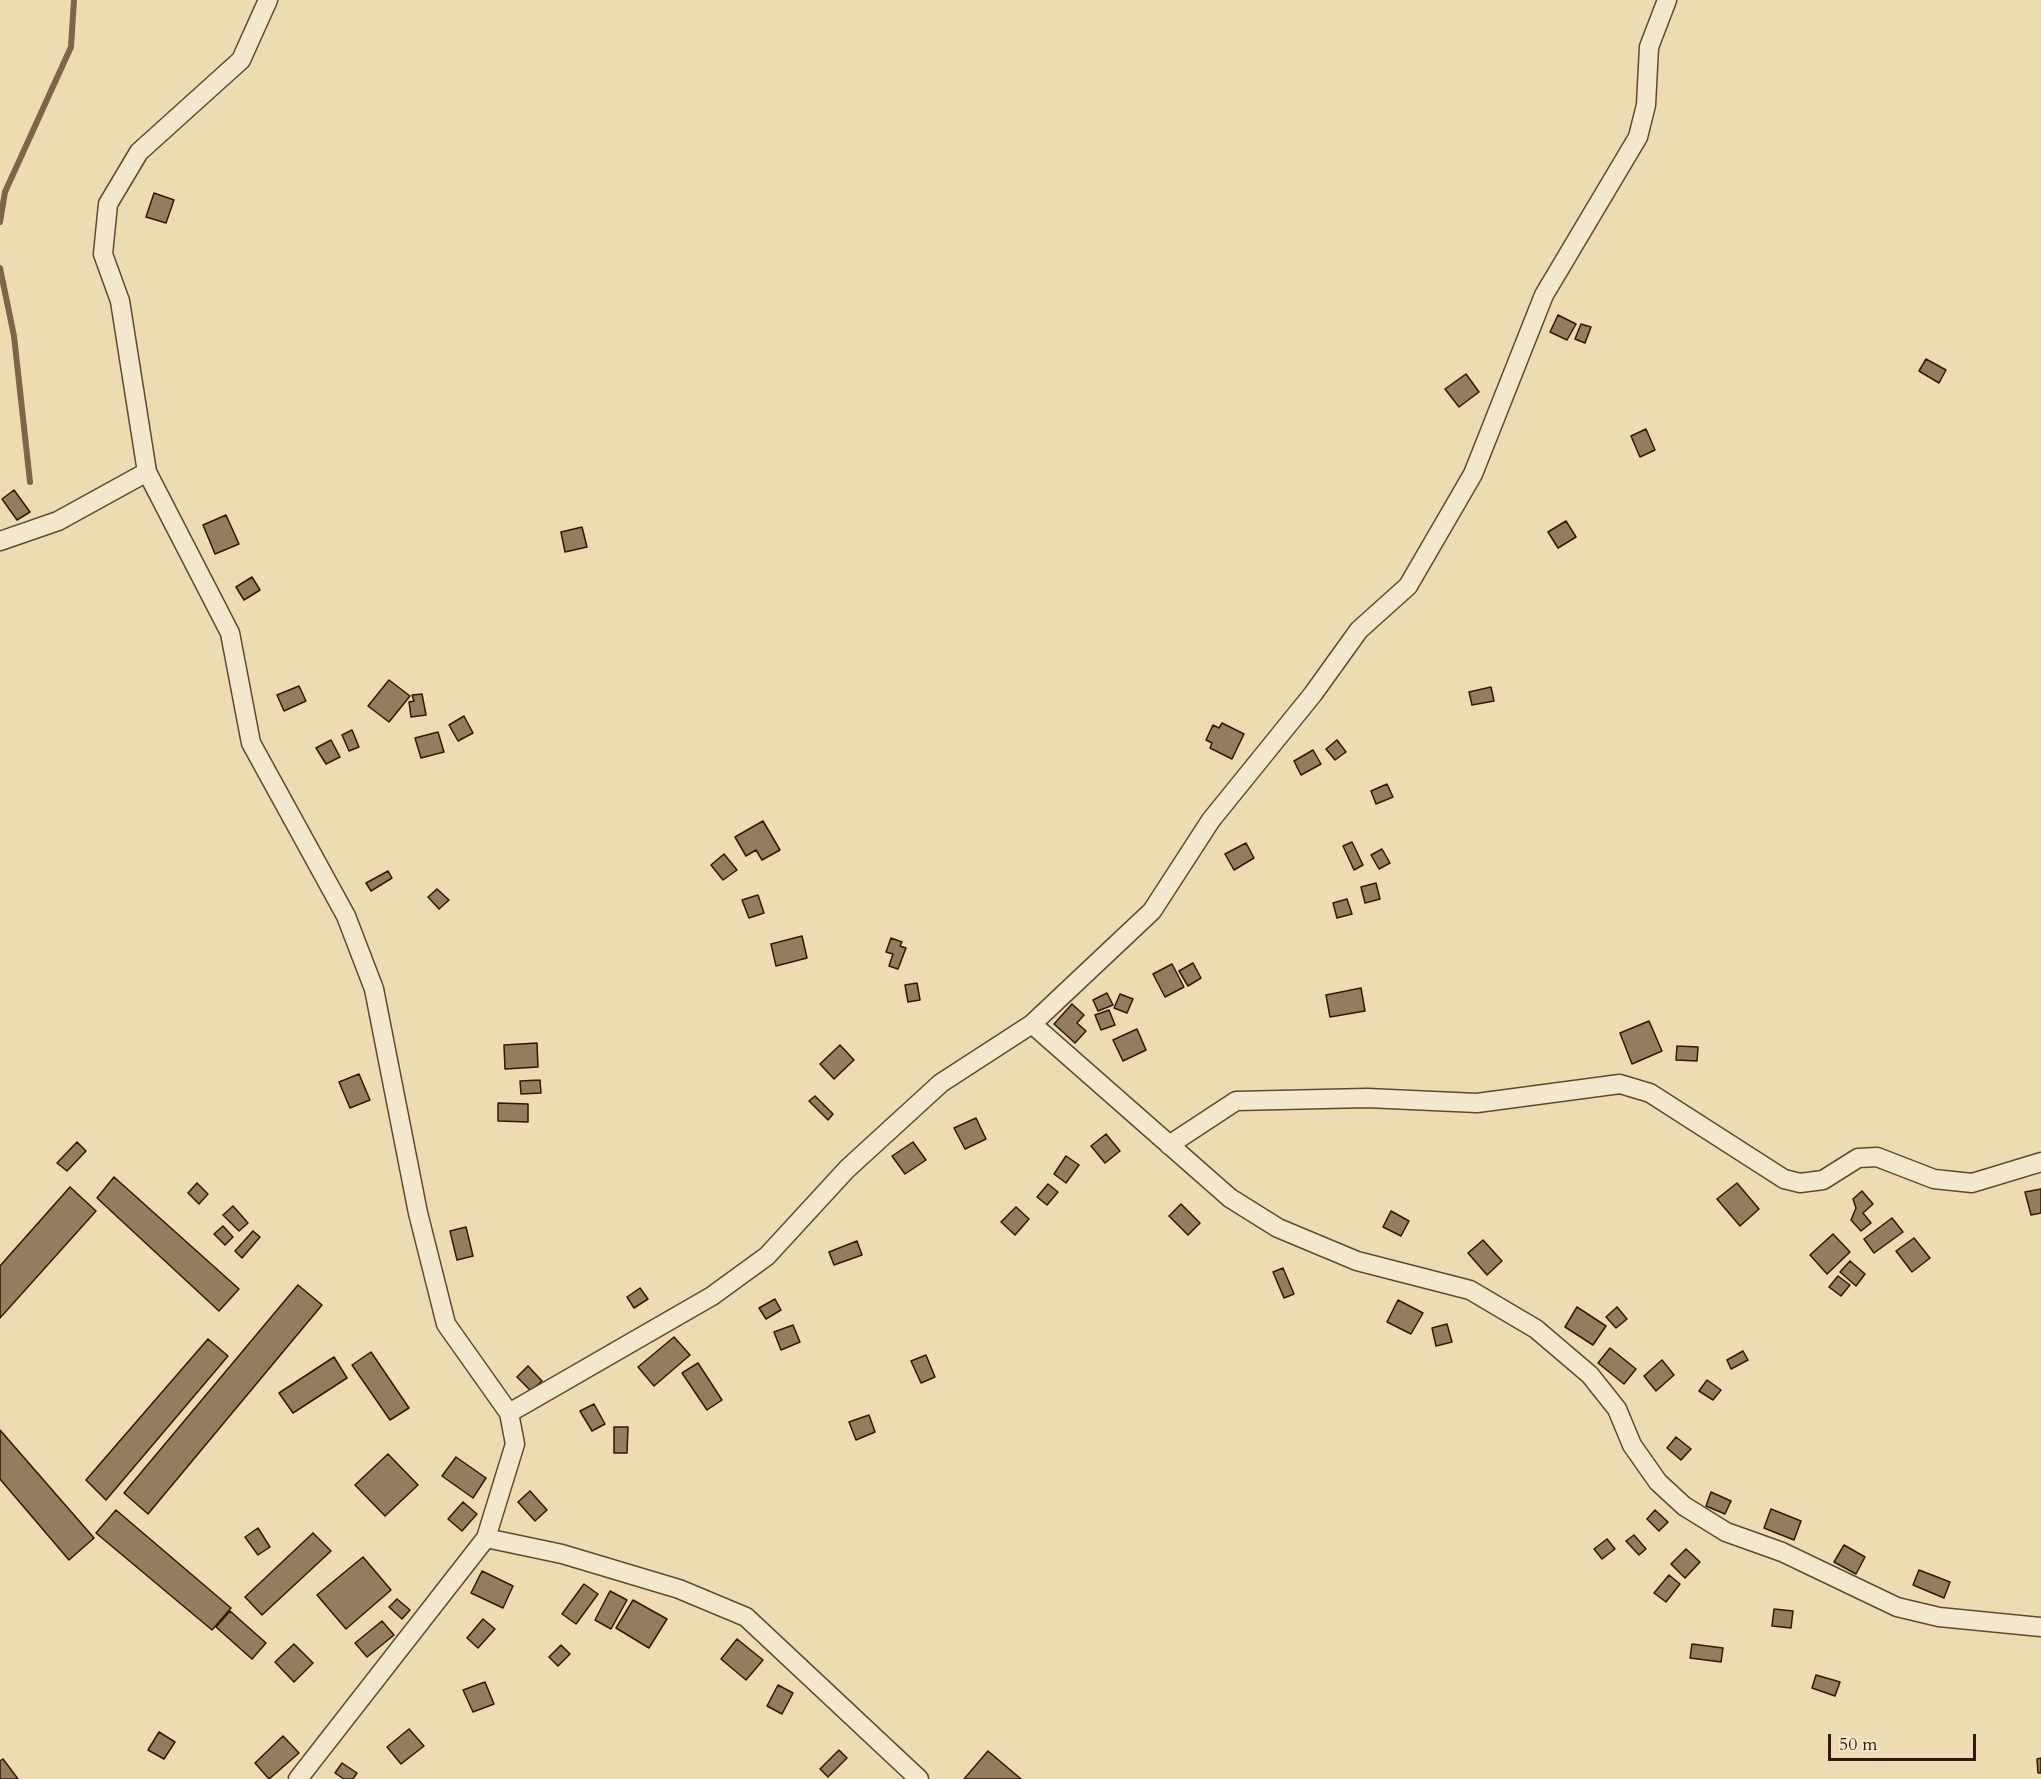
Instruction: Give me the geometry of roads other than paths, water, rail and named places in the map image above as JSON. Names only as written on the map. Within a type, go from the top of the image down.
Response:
[{"type":"street","points":[[268,0],[241,60],[139,152],[108,204],[103,254],[120,301],[147,472],[230,633],[251,743],[346,916],[374,989],[418,1213],[446,1324],[509,1413],[515,1444],[486,1538],[298,1779]]},
{"type":"street","points":[[509,1413],[712,1296],[767,1256],[847,1169],[941,1083],[1032,1024],[1152,911],[1211,820],[1313,693],[1359,630],[1408,586],[1473,474],[1544,295],[1638,137],[1646,105],[1649,46],[1667,0]]},
{"type":"street","points":[[0,541],[58,521],[147,472]]},
{"type":"street","points":[[1032,1024],[1230,1198],[1278,1228],[1357,1261],[1470,1290],[1536,1329],[1590,1375],[1617,1409],[1632,1445],[1658,1482],[1684,1506],[1726,1532],[1782,1552],[1897,1607],[1939,1617],[2041,1626]]},
{"type":"street","points":[[1169,1144],[1236,1101],[1366,1098],[1477,1102],[1620,1084],[1650,1093],[1784,1179],[1800,1183],[1823,1180],[1858,1158],[1877,1157],[1934,1179],[1972,1183],[2041,1162]]},
{"type":"street","points":[[486,1538],[562,1554],[679,1589],[746,1617],[919,1779]]},
{"type":"waterway","points":[[0,222],[5,192],[71,47],[74,0]]},
{"type":"waterway","points":[[0,268],[14,336],[30,482]]}]
